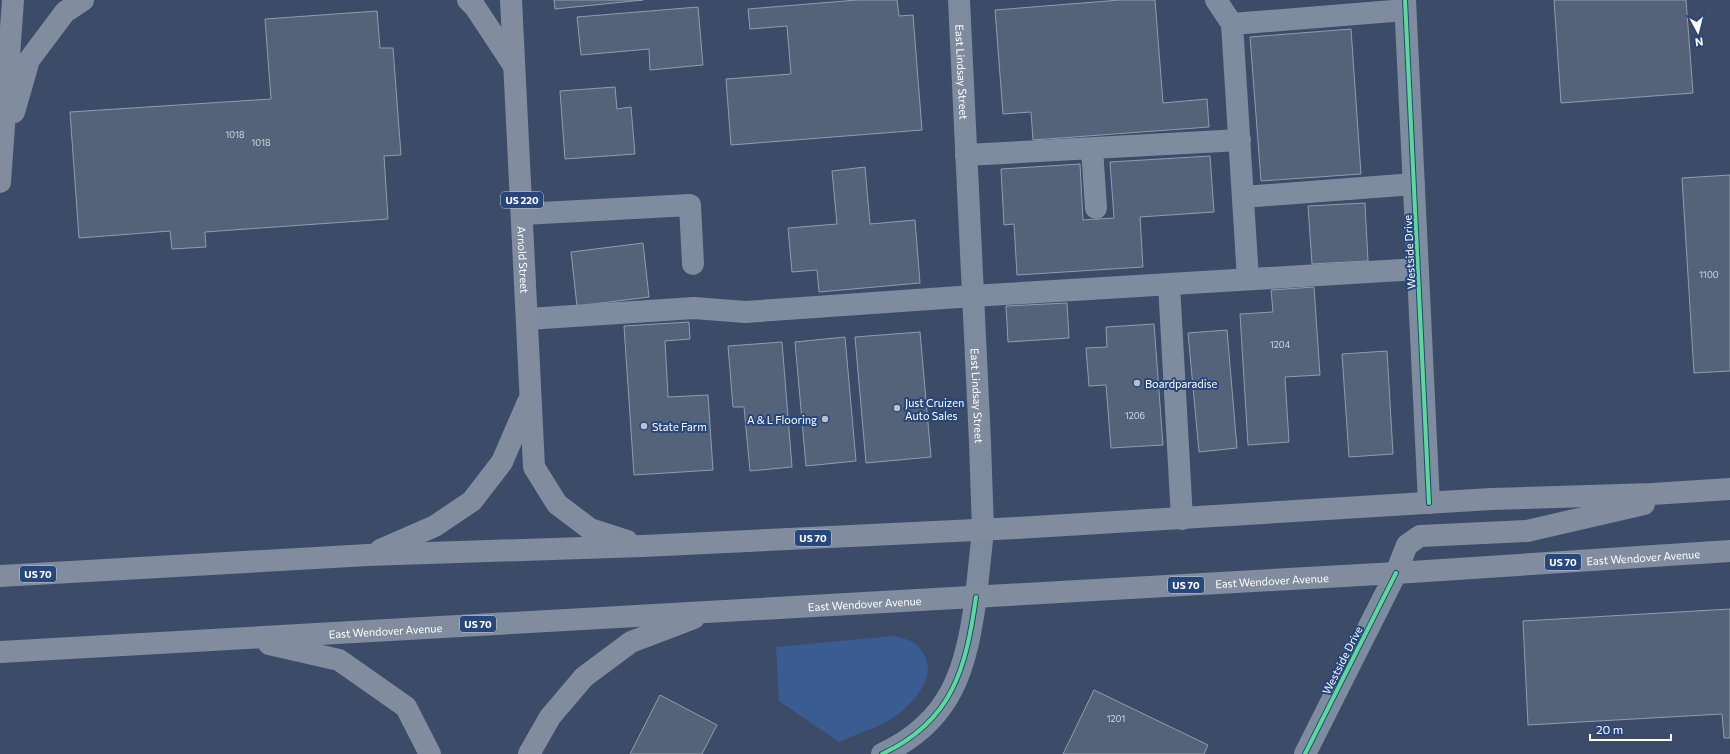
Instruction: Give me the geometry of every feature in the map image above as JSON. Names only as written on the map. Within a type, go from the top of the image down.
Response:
[{"type":"highway","points":[[0,182],[13,0]]},
{"type":"highway","points":[[2,157],[29,60],[64,12],[83,0]]},
{"type":"highway","points":[[468,0],[475,7],[514,66]]},
{"type":"highway","name":"Arnold Street","points":[[511,0],[528,319],[530,399]]},
{"type":"highway","points":[[368,555],[435,526],[472,501],[502,462],[530,399]]},
{"type":"highway","name":"US 220","points":[[530,399],[534,467],[557,504],[590,529],[643,546]]},
{"type":"highway","name":"US 70","points":[[0,576],[368,555],[643,546],[983,530],[1430,503],[1730,489]]},
{"type":"highway","points":[[1396,573],[1408,545],[1420,536],[1527,531],[1702,491]]},
{"type":"highway","name":"East Wendover Avenue","points":[[0,652],[1396,573],[1730,551]]},
{"type":"highway","points":[[529,754],[550,717],[584,677],[631,642],[712,611]]},
{"type":"highway","points":[[244,638],[339,660],[406,707],[430,754]]},
{"type":"main road","name":"East Lindsay Street","points":[[959,0],[983,530],[976,597]]},
{"type":"street","points":[[1216,0],[1232,24],[1248,280]]},
{"type":"street","points":[[1232,24],[1405,5]]},
{"type":"street","name":"Westside Drive","points":[[1405,5],[1430,503]]},
{"type":"street","points":[[966,156],[1240,140]]},
{"type":"street","points":[[1092,149],[1096,208]]},
{"type":"street","points":[[1243,197],[1414,184]]},
{"type":"street","points":[[522,214],[690,205],[693,264]]},
{"type":"street","points":[[528,319],[694,308],[745,312],[973,296],[1418,269]]},
{"type":"street","points":[[1170,284],[1182,519]]},
{"type":"street","name":"Westside Drive","points":[[1305,754],[1396,573]]},
{"type":"street","name":"East Lindsay Street","points":[[882,754],[909,740],[928,723],[946,702],[960,675],[970,642],[976,597]]},
{"type":"shaded area","points":[[894,636],[905,639],[917,645],[926,659],[928,668],[922,687],[916,696],[909,705],[892,719],[879,726],[839,742],[779,701],[776,647]]},
{"type":"building","points":[[554,0],[643,0],[555,9]]},
{"type":"building","points":[[857,0],[897,0],[899,16],[913,15],[922,130],[731,145],[726,79],[791,74],[787,26],[750,29],[748,9]]},
{"type":"building","points":[[1120,0],[1155,0],[1163,103],[1207,99],[1209,127],[1033,140],[1031,112],[1003,114],[995,10]]},
{"type":"building","points":[[1554,0],[1686,0],[1693,93],[1561,103]]},
{"type":"building","points":[[698,7],[703,65],[650,70],[649,49],[581,55],[577,17]]},
{"type":"building","points":[[377,11],[380,48],[393,48],[401,155],[384,156],[388,219],[205,232],[206,247],[172,249],[170,231],[79,238],[70,112],[271,99],[265,19]]},
{"type":"building","points":[[1351,29],[1361,174],[1261,181],[1250,37]]},
{"type":"building","points":[[615,87],[617,109],[631,107],[635,154],[565,159],[560,91]]},
{"type":"building","points":[[1210,156],[1214,212],[1140,217],[1143,267],[1017,275],[1014,224],[1004,225],[1001,169],[1080,164],[1083,220],[1114,218],[1110,162]]},
{"type":"building","points":[[865,167],[870,224],[915,220],[920,283],[819,292],[817,270],[792,272],[788,228],[837,224],[832,171]]},
{"type":"building","points":[[1730,175],[1730,371],[1694,373],[1682,178]]},
{"type":"building","points":[[1365,203],[1368,261],[1312,264],[1308,206]]},
{"type":"building","points":[[643,243],[649,297],[577,306],[571,252]]},
{"type":"building","points":[[1314,287],[1320,375],[1285,377],[1289,442],[1248,445],[1240,314],[1273,312],[1271,290]]},
{"type":"building","points":[[1067,303],[1069,338],[1008,342],[1006,306]]},
{"type":"building","points":[[689,322],[690,339],[665,341],[668,397],[708,395],[713,470],[634,475],[624,326]]},
{"type":"building","points":[[1154,324],[1163,445],[1111,448],[1106,385],[1089,386],[1086,348],[1107,347],[1106,327]]},
{"type":"building","points":[[1227,330],[1237,448],[1199,452],[1188,333]]},
{"type":"building","points":[[920,332],[931,457],[866,463],[855,337]]},
{"type":"building","points":[[845,337],[856,461],[806,466],[795,342]]},
{"type":"building","points":[[782,342],[792,467],[750,471],[744,407],[733,407],[728,346]]},
{"type":"building","points":[[1387,351],[1393,454],[1349,457],[1342,354]]},
{"type":"building","points":[[1730,609],[1730,738],[1724,738],[1722,714],[1528,725],[1523,621]]},
{"type":"building","points":[[1094,690],[1208,745],[1204,754],[1063,754]]},
{"type":"building","points":[[660,695],[717,725],[702,754],[630,754]]},
{"type":"cycle path","points":[[1405,0],[1429,503]]},
{"type":"cycle path","points":[[1305,754],[1396,573]]},
{"type":"cycle path","points":[[882,754],[906,741],[925,726],[940,709],[952,690],[961,669],[967,647],[976,597]]},
{"type":"place","name":"Boardparadise","points":[[1137,383]]},
{"type":"place","name":"Just Cruizen Auto Sales","points":[[897,408]]},
{"type":"place","name":"A & L Flooring","points":[[825,419]]},
{"type":"place","name":"State Farm","points":[[644,426]]}]
